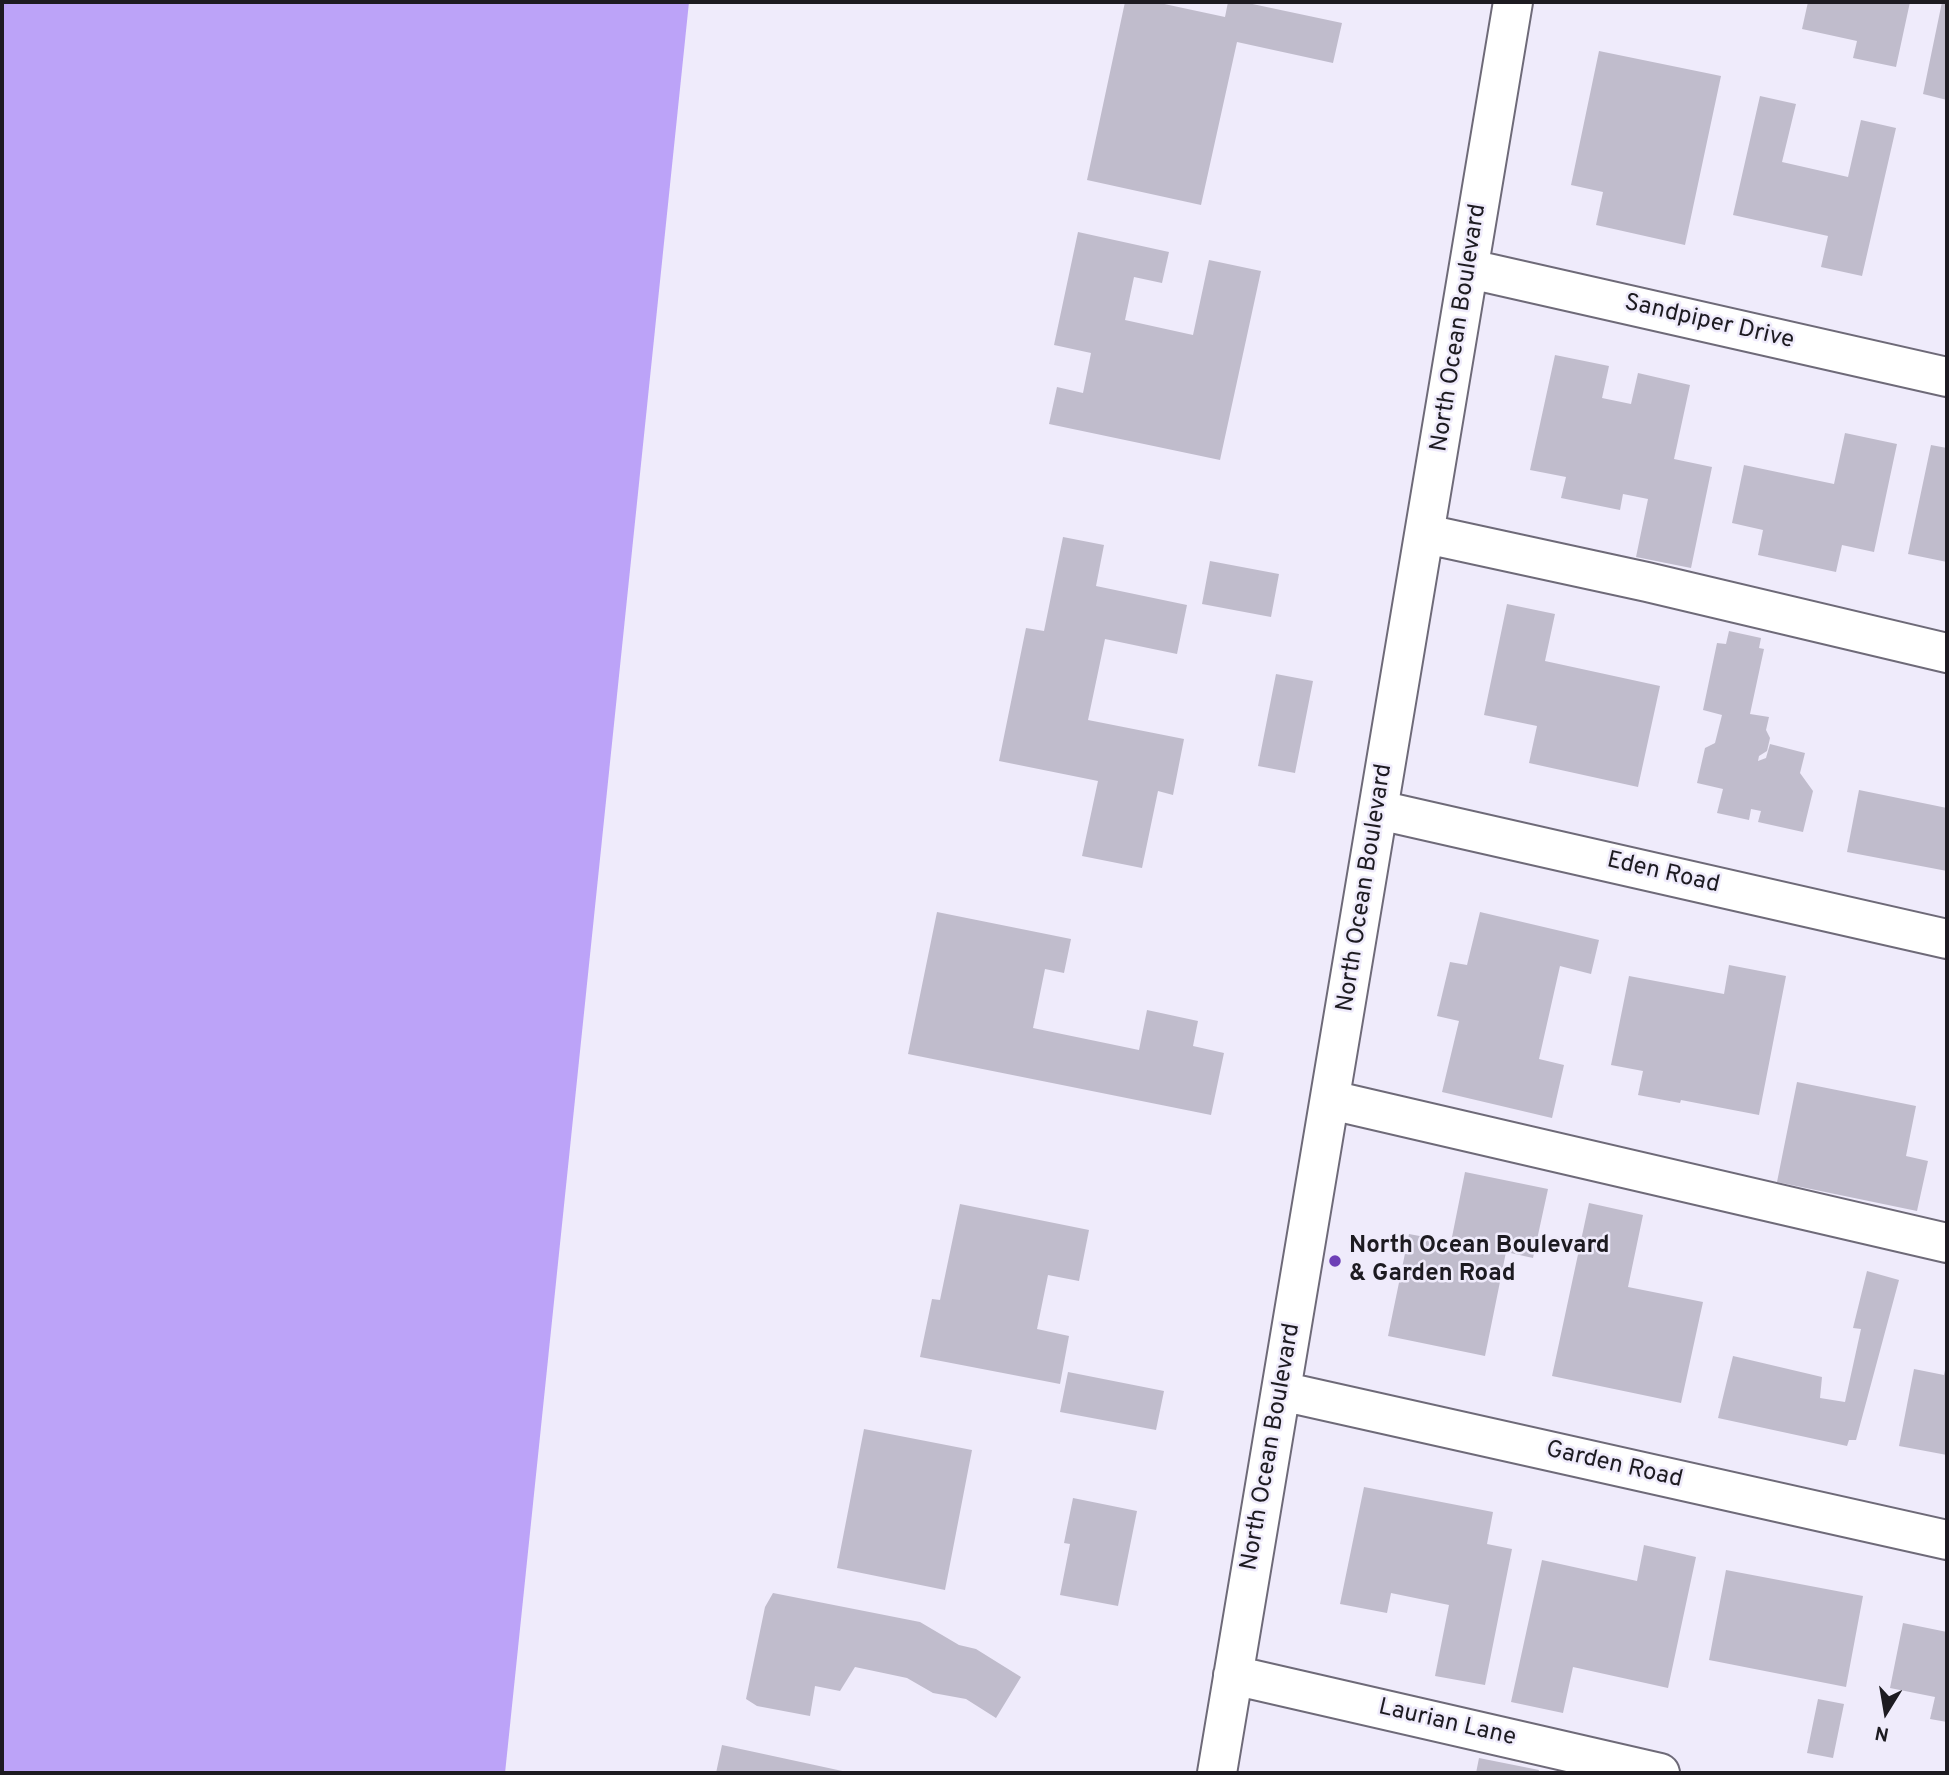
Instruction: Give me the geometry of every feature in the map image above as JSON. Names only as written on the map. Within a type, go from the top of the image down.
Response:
[{"type":"street","name":"North Ocean Boulevard","points":[[1217,1773],[1513,2]]},
{"type":"street","name":"Sandpiper Drive","points":[[1470,269],[1947,377]]},
{"type":"street","points":[[1426,534],[1647,582],[1947,653]]},
{"type":"street","name":"Eden Road","points":[[1379,810],[1947,939]]},
{"type":"street","points":[[1331,1100],[1947,1243]]},
{"type":"street","name":"Garden Road","points":[[1281,1391],[1947,1540]]},
{"type":"street","name":"Laurian Lane","points":[[1233,1675],[1660,1773]]},
{"type":"shaded area","points":[[2,2],[689,2],[505,1773],[2,1773]]},
{"type":"building","points":[[1125,2],[1155,2],[1225,17],[1228,2],[1243,2],[1342,23],[1333,63],[1237,42],[1201,205],[1087,180]]},
{"type":"building","points":[[1808,2],[1910,2],[1896,67],[1853,58],[1857,41],[1802,29]]},
{"type":"building","points":[[1942,2],[1947,2],[1947,100],[1923,94]]},
{"type":"building","points":[[1599,51],[1721,76],[1685,245],[1596,225],[1603,192],[1571,185]]},
{"type":"building","points":[[1760,96],[1796,104],[1782,162],[1848,177],[1861,120],[1896,128],[1862,276],[1821,267],[1828,236],[1733,215]]},
{"type":"building","points":[[1078,232],[1169,252],[1162,283],[1134,277],[1125,320],[1193,335],[1209,260],[1261,271],[1220,460],[1049,424],[1057,387],[1083,393],[1091,353],[1054,345]]},
{"type":"building","points":[[1555,355],[1609,366],[1602,398],[1631,404],[1638,373],[1690,385],[1674,459],[1712,467],[1691,568],[1636,557],[1648,499],[1623,494],[1620,510],[1561,498],[1566,477],[1530,470]]},
{"type":"building","points":[[1845,433],[1897,444],[1874,552],[1842,545],[1836,572],[1758,555],[1763,530],[1732,523],[1744,465],[1834,484]]},
{"type":"building","points":[[1931,445],[1947,448],[1947,562],[1908,554]]},
{"type":"building","points":[[1063,537],[1104,545],[1096,586],[1187,605],[1177,654],[1105,639],[1088,720],[1184,739],[1173,795],[1158,791],[1142,868],[1082,856],[1098,781],[999,761],[1026,628],[1044,631]]},
{"type":"building","points":[[1210,561],[1279,574],[1271,617],[1202,604]]},
{"type":"building","points":[[1507,604],[1555,614],[1545,661],[1660,686],[1638,787],[1529,763],[1537,726],[1484,715]]},
{"type":"building","points":[[1729,631],[1761,638],[1759,648],[1764,649],[1750,714],[1769,717],[1766,730],[1770,738],[1767,751],[1759,756],[1758,761],[1766,758],[1770,744],[1805,753],[1800,773],[1813,791],[1803,832],[1758,822],[1761,811],[1751,809],[1749,820],[1717,813],[1723,789],[1697,783],[1705,748],[1715,743],[1722,715],[1703,710],[1717,643],[1726,644]]},
{"type":"building","points":[[1276,674],[1313,681],[1295,773],[1258,766]]},
{"type":"building","points":[[1859,790],[1947,808],[1947,871],[1847,852]]},
{"type":"building","points":[[937,912],[1071,939],[1064,973],[1045,969],[1033,1028],[1139,1050],[1147,1010],[1198,1021],[1193,1046],[1224,1053],[1211,1115],[908,1054]]},
{"type":"building","points":[[1480,912],[1599,940],[1591,974],[1560,966],[1539,1059],[1564,1065],[1552,1118],[1442,1092],[1459,1021],[1437,1016],[1450,962],[1467,965]]},
{"type":"building","points":[[1729,965],[1786,976],[1759,1115],[1638,1095],[1643,1071],[1611,1065],[1629,976],[1724,994]]},
{"type":"building","points":[[1797,1082],[1916,1106],[1906,1156],[1928,1161],[1917,1211],[1777,1182]]},
{"type":"building","points":[[1465,1172],[1548,1189],[1533,1258],[1506,1252],[1485,1356],[1388,1336],[1409,1234],[1451,1242]]},
{"type":"building","points":[[1589,1203],[1643,1215],[1628,1287],[1703,1302],[1681,1403],[1552,1376]]},
{"type":"building","points":[[960,1204],[1089,1230],[1079,1281],[1048,1275],[1037,1329],[1069,1336],[1060,1384],[920,1357],[932,1299],[940,1300]]},
{"type":"building","points":[[1867,1271],[1899,1280],[1856,1440],[1849,1440],[1847,1446],[1718,1418],[1733,1356],[1822,1377],[1820,1398],[1845,1402],[1861,1329],[1853,1328]]},
{"type":"building","points":[[1946,1365],[1947,1455],[1899,1446],[1914,1369],[1944,1375]]},
{"type":"building","points":[[1068,1372],[1164,1391],[1156,1430],[1060,1412]]},
{"type":"building","points":[[864,1429],[972,1450],[945,1590],[837,1568]]},
{"type":"building","points":[[1364,1487],[1493,1512],[1487,1544],[1512,1549],[1485,1685],[1435,1676],[1449,1605],[1391,1593],[1387,1613],[1340,1604]]},
{"type":"building","points":[[1073,1498],[1137,1511],[1118,1606],[1060,1595],[1070,1544],[1064,1543]]},
{"type":"building","points":[[1644,1545],[1696,1557],[1668,1688],[1573,1667],[1563,1713],[1511,1702],[1542,1560],[1637,1581]]},
{"type":"building","points":[[1726,1570],[1863,1596],[1846,1687],[1709,1660]]},
{"type":"building","points":[[773,1593],[920,1622],[959,1645],[976,1649],[1021,1677],[996,1718],[966,1699],[933,1693],[907,1678],[855,1667],[840,1691],[815,1686],[810,1716],[757,1706],[746,1699],[765,1607]]},
{"type":"building","points":[[1903,1623],[1947,1632],[1947,1722],[1930,1719],[1935,1697],[1890,1688]]},
{"type":"building","points":[[1818,1699],[1844,1704],[1833,1758],[1807,1753]]},
{"type":"building","points":[[722,1745],[847,1772],[716,1773]]},
{"type":"building","points":[[1479,1758],[1539,1770],[1538,1773],[1476,1773]]},
{"type":"place","name":"North Ocean Boulevard & Garden Road","points":[[1335,1261]]}]
